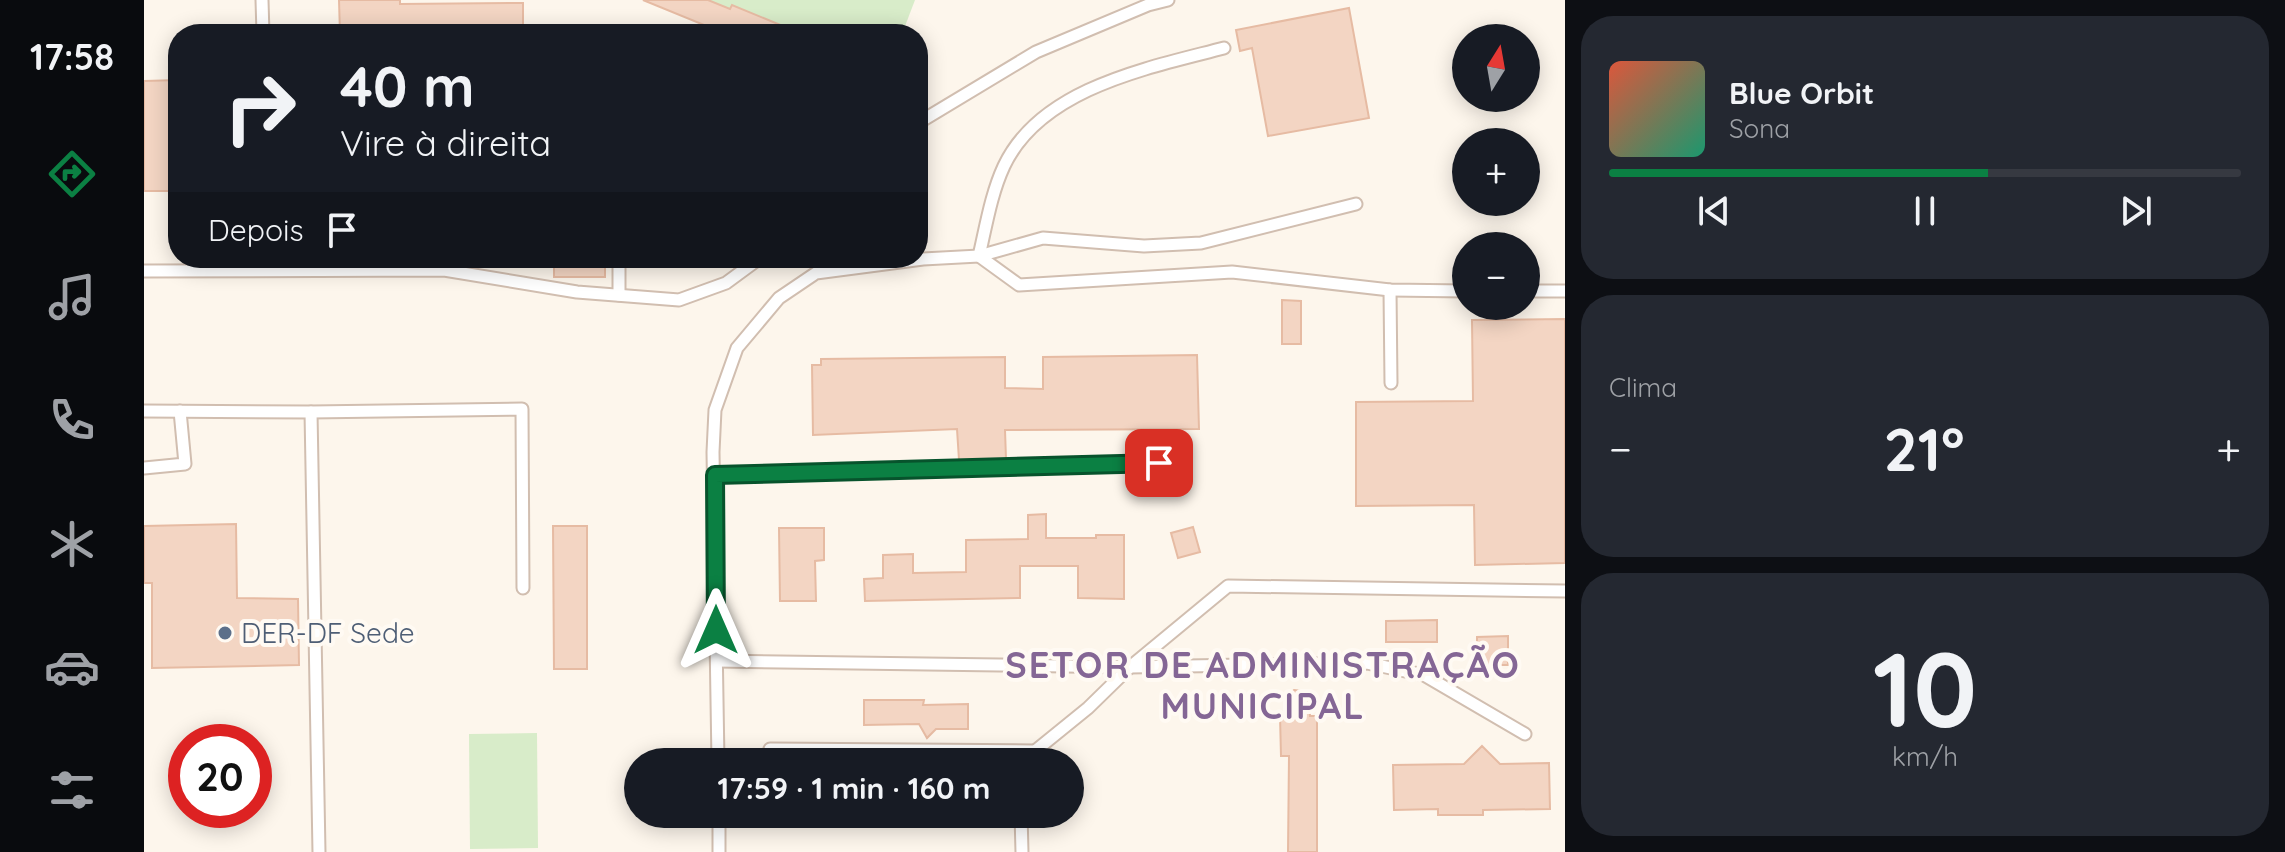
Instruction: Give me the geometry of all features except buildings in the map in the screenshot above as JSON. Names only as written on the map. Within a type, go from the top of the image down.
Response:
[{"type":"lane","points":[[262,0],[263,24]]},
{"type":"lane","points":[[928,117],[1036,52],[1148,5],[1168,0]]},
{"type":"lane","points":[[979,256],[988,214],[1004,165],[1034,123],[1083,93],[1133,72],[1224,48]]},
{"type":"lane","points":[[928,259],[979,256],[1043,238],[1144,246],[1201,243],[1356,204]]},
{"type":"lane","points":[[979,256],[1019,285],[1232,272],[1390,290],[1452,291]]},
{"type":"lane","points":[[144,271],[195,268]]},
{"type":"lane","points":[[384,268],[444,270],[577,292],[679,300],[726,283],[746,268]]},
{"type":"lane","points":[[619,268],[619,295]]},
{"type":"lane","points":[[718,748],[715,410],[737,348],[779,298],[816,273],[854,268]]},
{"type":"lane","points":[[1390,290],[1391,383]]},
{"type":"lane","points":[[1540,291],[1565,291]]},
{"type":"lane","points":[[144,411],[522,409],[523,588]]},
{"type":"lane","points":[[144,468],[185,464],[180,411]]},
{"type":"lane","points":[[311,412],[319,852]]},
{"type":"lane","points":[[715,475],[1159,463]]},
{"type":"lane","points":[[1043,748],[1130,667],[1228,586],[1565,591]]},
{"type":"lane","points":[[717,661],[1130,667],[1367,663],[1424,675],[1525,734]]},
{"type":"lane","points":[[719,828],[719,852]]},
{"type":"lane","points":[[1021,828],[1022,852]]},
{"type":"green space","points":[[658,0],[915,0],[906,24],[720,24]]},
{"type":"green space","points":[[537,733],[538,848],[470,849],[469,734]]},
{"type":"place","name":"DER-DF Sede","points":[[225,633]]},
{"type":"district","name":"SETOR DE ADMINISTRAÇÃO MUNICIPAL","points":[[1263,686]]},
{"type":"route","points":[[716,630],[715,475],[1159,463]]}]
